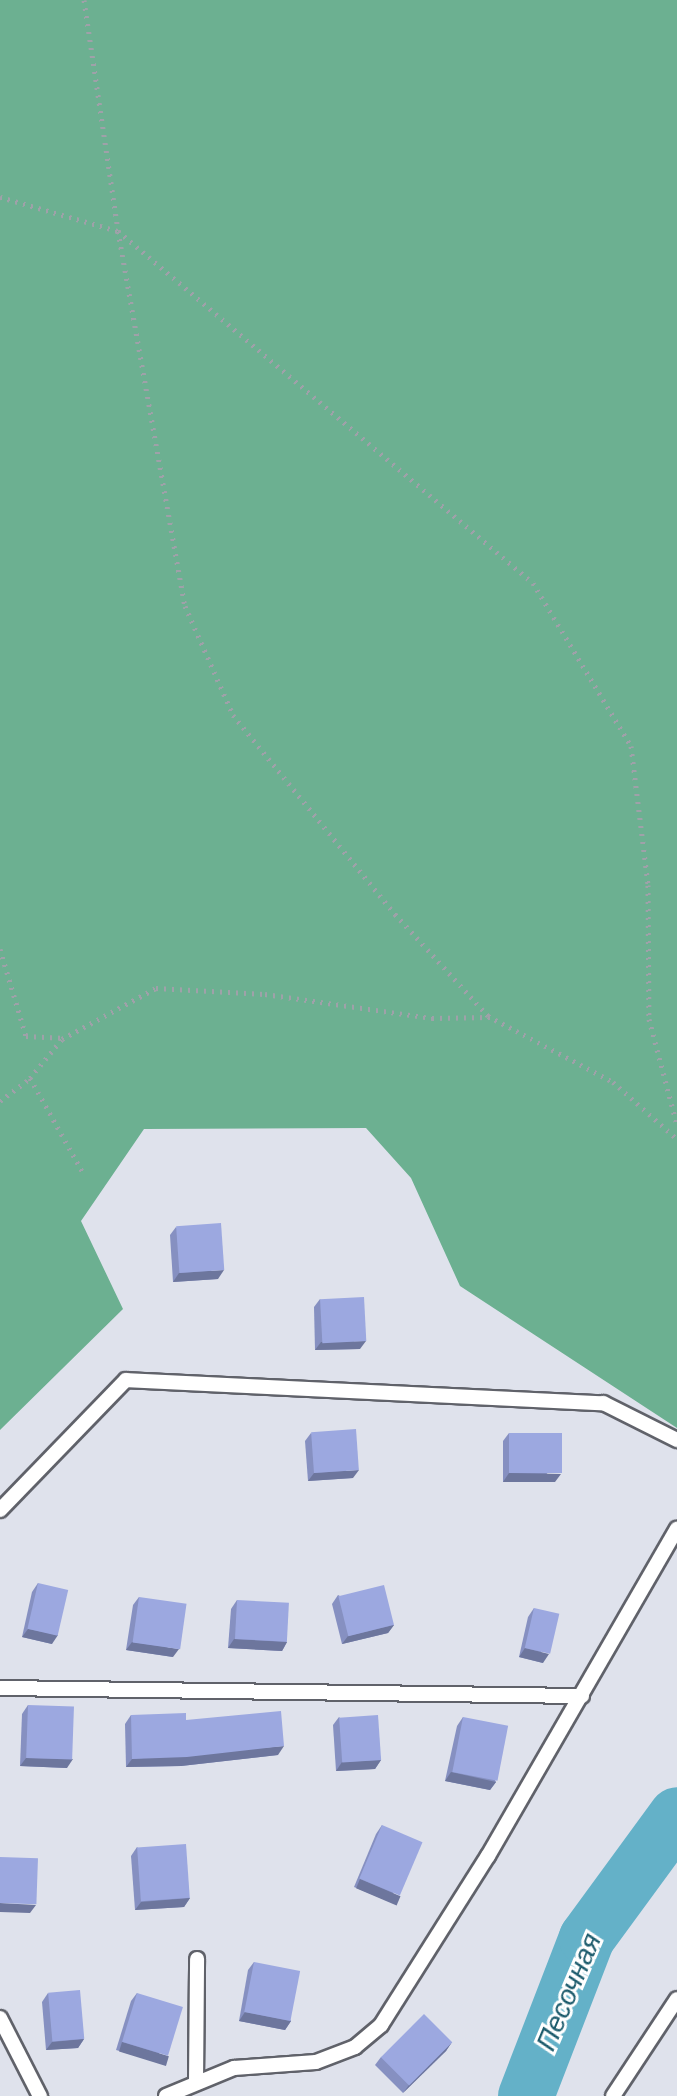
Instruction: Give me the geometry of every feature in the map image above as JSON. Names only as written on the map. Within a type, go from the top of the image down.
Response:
[{"type":"lane","points":[[0,1510],[126,1380],[603,1403],[677,1440]]},
{"type":"lane","points":[[166,2096],[234,2068],[316,2062],[355,2047],[381,2025],[488,1856],[677,1529]]},
{"type":"lane","points":[[0,1688],[582,1696]]},
{"type":"lane","points":[[196,2083],[197,1959]]},
{"type":"lane","points":[[613,2096],[677,1999]]},
{"type":"lane","points":[[0,2018],[40,2096]]},
{"type":"path","points":[[84,0],[118,231],[185,606],[233,715],[395,914],[488,1016],[613,1082],[677,1139]]},
{"type":"path","points":[[0,197],[118,231],[533,583],[631,746],[648,885],[649,1019],[677,1125]]},
{"type":"path","points":[[0,949],[26,1036],[62,1039]]},
{"type":"path","points":[[0,1101],[30,1078],[62,1039],[156,988],[265,994],[432,1018],[488,1016]]},
{"type":"path","points":[[30,1078],[83,1173]]},
{"type":"green space","points":[[0,0],[677,0],[677,1428],[460,1286],[411,1178],[366,1128],[144,1129],[81,1221],[123,1309],[0,1430]]},
{"type":"building","points":[[221,1223],[224,1270],[179,1273],[176,1226]]},
{"type":"building","points":[[364,1297],[366,1341],[322,1343],[320,1299]]},
{"type":"building","points":[[356,1429],[359,1470],[314,1473],[311,1432]]},
{"type":"building","points":[[509,1433],[562,1433],[562,1473],[509,1473]]},
{"type":"building","points":[[38,1583],[68,1590],[58,1636],[27,1629]]},
{"type":"building","points":[[384,1585],[394,1625],[348,1636],[338,1596]]},
{"type":"building","points":[[139,1597],[187,1604],[180,1649],[133,1643]]},
{"type":"building","points":[[237,1600],[289,1603],[287,1642],[235,1639]]},
{"type":"building","points":[[534,1608],[559,1614],[550,1654],[525,1648]]},
{"type":"building","points":[[28,1705],[74,1707],[72,1760],[26,1758]]},
{"type":"building","points":[[281,1711],[284,1746],[187,1757],[132,1759],[131,1715],[186,1713],[186,1720]]},
{"type":"building","points":[[378,1715],[381,1760],[342,1763],[339,1718]]},
{"type":"building","points":[[463,1717],[508,1726],[497,1781],[452,1772]]},
{"type":"building","points":[[382,1825],[423,1842],[400,1896],[359,1878]]},
{"type":"building","points":[[186,1844],[190,1898],[141,1901],[137,1847]]},
{"type":"building","points":[[0,1857],[38,1858],[36,1904],[0,1903]]},
{"type":"building","points":[[254,1962],[300,1971],[290,2021],[244,2012]]},
{"type":"building","points":[[80,1990],[84,2039],[52,2042],[48,1993]]},
{"type":"building","points":[[137,1993],[183,2007],[168,2056],[122,2042]]},
{"type":"building","points":[[424,2014],[452,2042],[409,2085],[381,2057]]},
{"type":"waterway","name":"Песочная","points":[[526,2096],[587,1938],[677,1815]]}]
